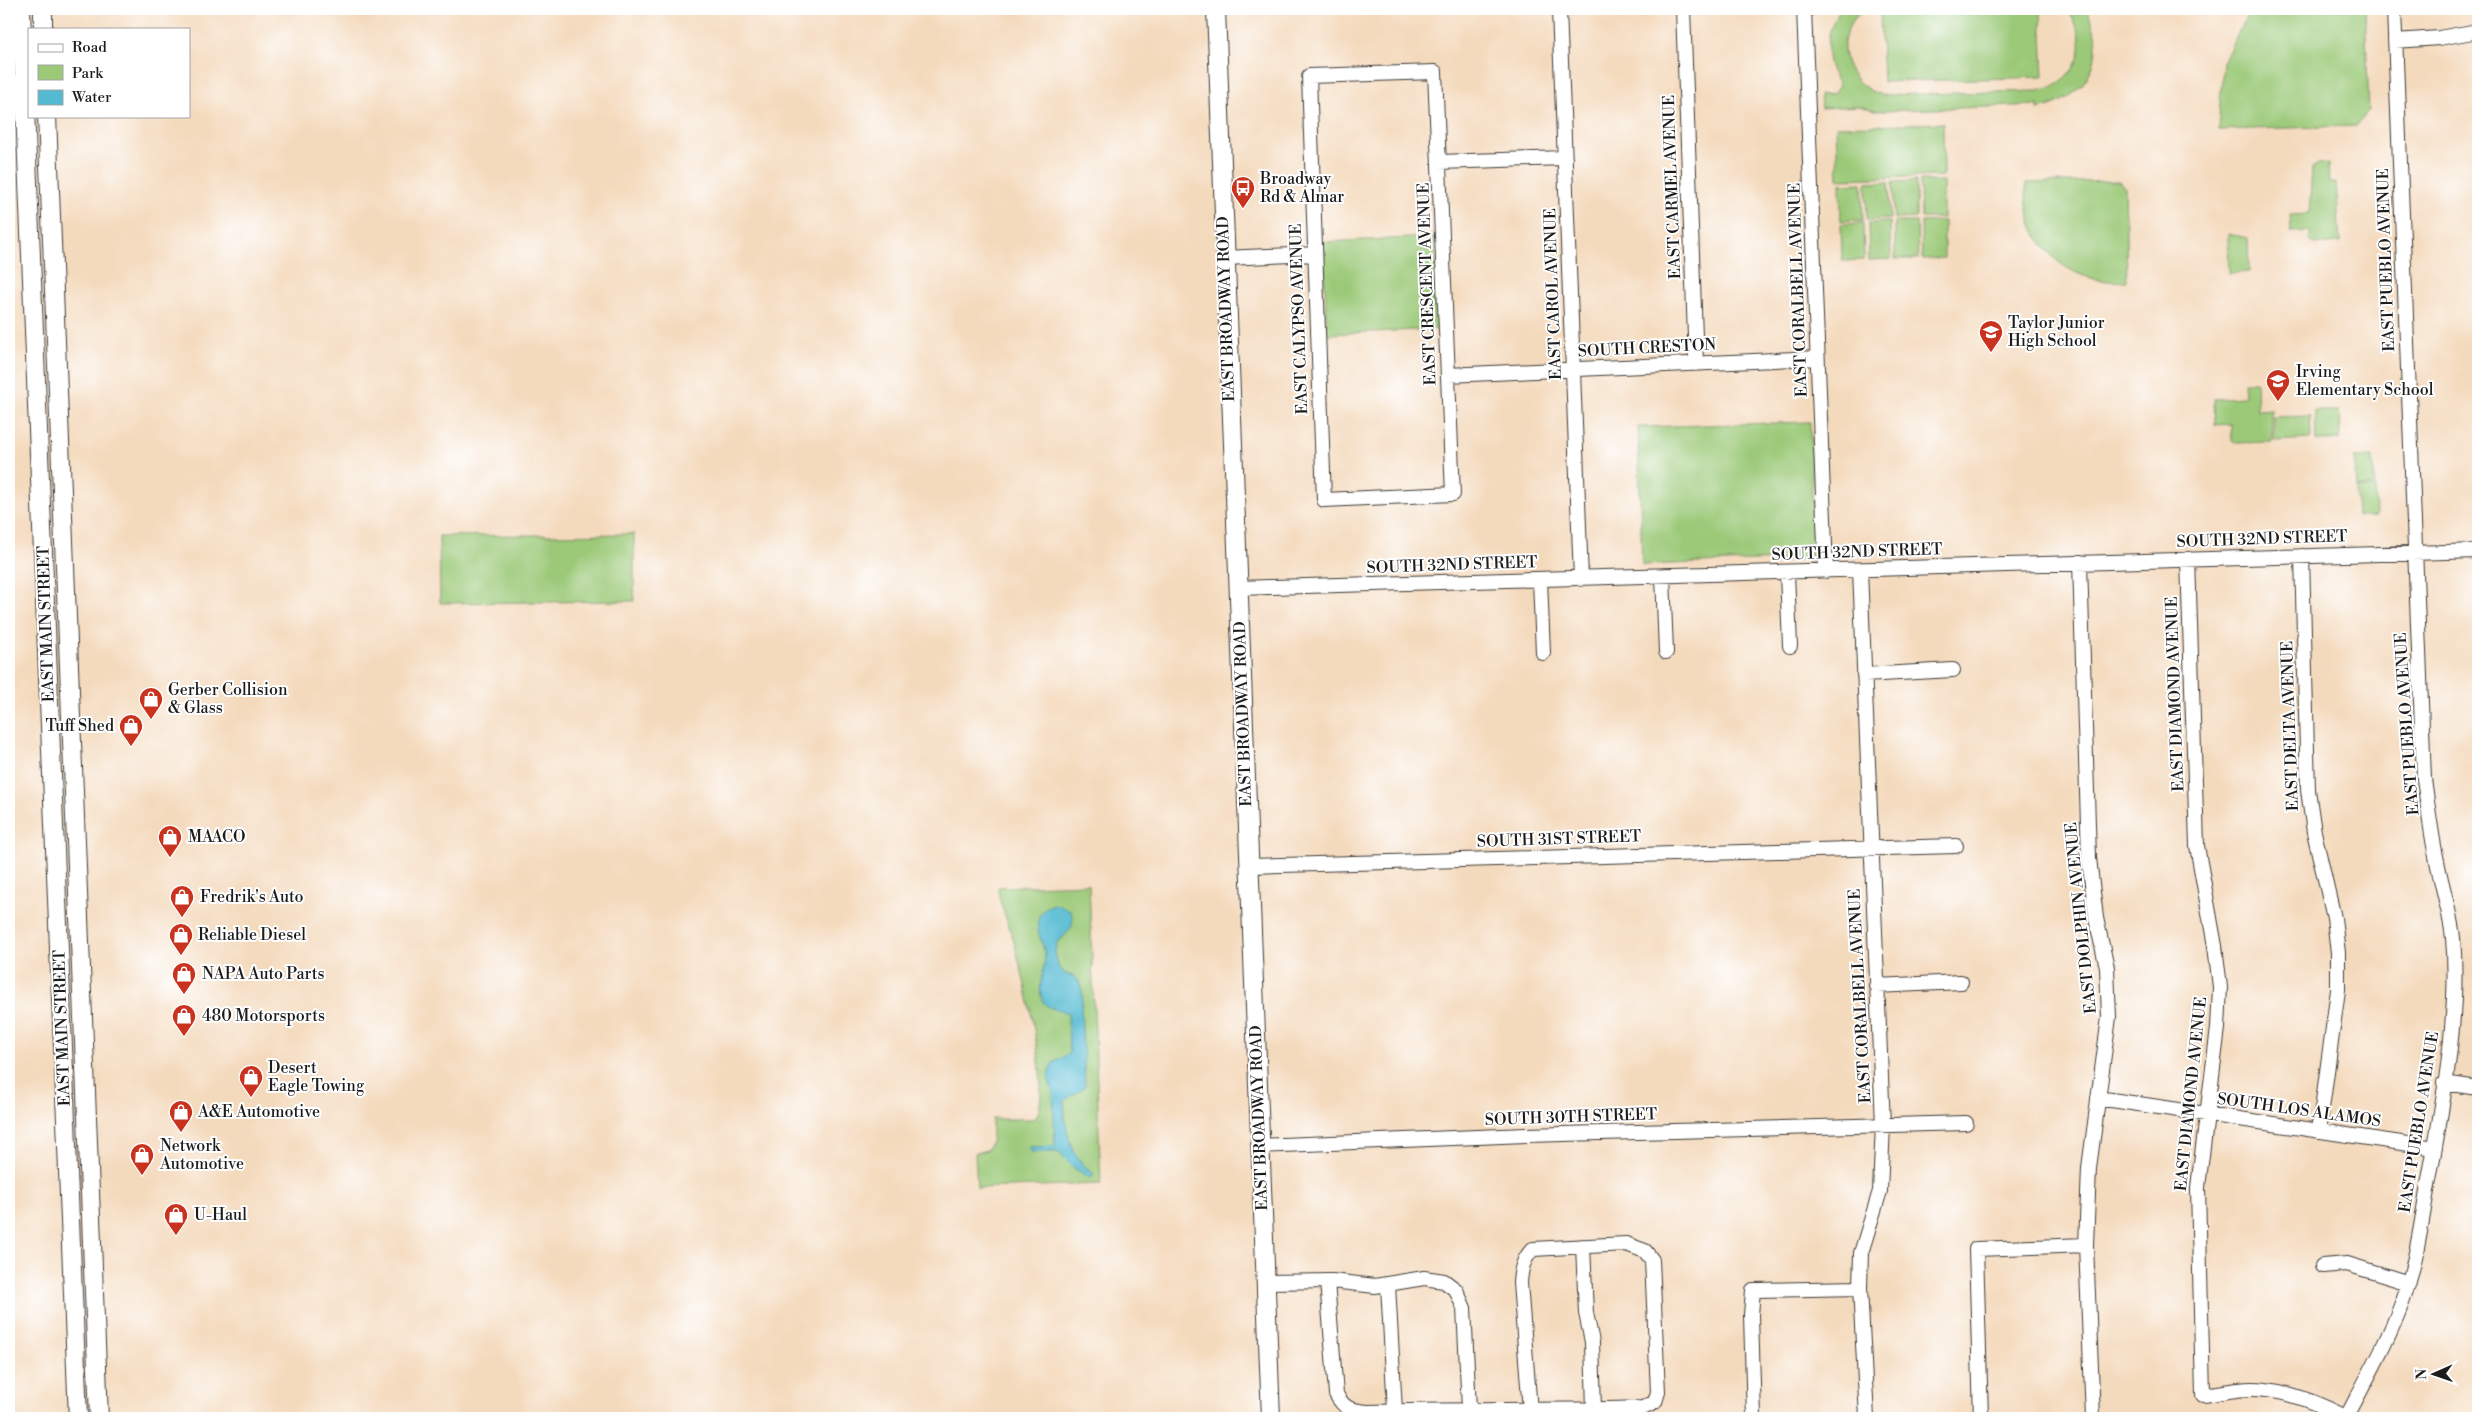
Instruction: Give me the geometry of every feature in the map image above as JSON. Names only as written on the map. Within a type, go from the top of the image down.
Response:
[{"type":"main road","name":"EAST MAIN STREET","points":[[21,9],[78,1418]]},
{"type":"main road","points":[[43,9],[43,28]]},
{"type":"main road","name":"EAST BROADWAY ROAD","points":[[1216,9],[1237,588],[1271,1418]]},
{"type":"main road","name":"EAST MAIN STREET","points":[[47,118],[99,1418]]},
{"type":"main road","points":[[35,332],[55,332]]},
{"type":"main road","points":[[58,917],[78,916]]},
{"type":"street","name":"EAST CAROL AVENUE","points":[[1559,9],[1581,579]]},
{"type":"street","name":"EAST CARMEL AVENUE","points":[[1683,9],[1696,364]]},
{"type":"street","name":"EAST CORALBELL AVENUE","points":[[1804,9],[1826,571]]},
{"type":"street","name":"EAST PUEBLO AVENUE","points":[[2346,1418],[2389,1336],[2409,1283],[2435,1148],[2453,1015],[2453,939],[2447,901],[2437,861],[2424,779],[2394,9]]},
{"type":"street","points":[[2395,40],[2439,38],[2478,31]]},
{"type":"street","name":"EAST CRESCENT AVENUE","points":[[1308,76],[1435,72],[1453,494]]},
{"type":"street","name":"EAST CALYPSO AVENUE","points":[[1308,76],[1324,500],[1453,494]]},
{"type":"street","points":[[1439,162],[1565,158]]},
{"type":"street","points":[[1225,258],[1314,254]]},
{"type":"street","name":"SOUTH CRESTON","points":[[1448,374],[1818,358]]},
{"type":"street","name":"SOUTH 32ND STREET","points":[[1237,588],[2478,551]]},
{"type":"street","name":"EAST DELTA AVENUE","points":[[2302,556],[2308,790],[2314,832],[2334,918],[2338,953],[2338,990],[2319,1131]]},
{"type":"street","name":"EAST DIAMOND AVENUE","points":[[2188,559],[2197,846],[2215,946],[2220,987],[2208,1114],[2198,1187],[2203,1395],[2240,1390],[2266,1390],[2314,1402],[2346,1418]]},
{"type":"street","name":"EAST DOLPHIN AVENUE","points":[[2080,562],[2089,858],[2096,918],[2107,968],[2109,1017],[2089,1168],[2086,1246],[2093,1418]]},
{"type":"street","name":"EAST CORALBELL AVENUE","points":[[1860,570],[1883,1125],[1880,1191],[1861,1253],[1860,1288],[1867,1418]]},
{"type":"street","points":[[1787,572],[1790,646]]},
{"type":"street","points":[[1663,576],[1666,652]]},
{"type":"street","points":[[1540,580],[1543,653]]},
{"type":"street","points":[[1864,675],[1953,670]]},
{"type":"street","name":"SOUTH 31ST STREET","points":[[1249,866],[1956,846]]},
{"type":"street","points":[[1876,986],[1961,982]]},
{"type":"street","points":[[2444,1083],[2478,1088]]},
{"type":"street","name":"SOUTH LOS ALAMOS","points":[[2098,1098],[2435,1148]]},
{"type":"street","name":"SOUTH 30TH STREET","points":[[1260,1146],[1526,1135],[1966,1123]]},
{"type":"street","points":[[1327,1281],[1336,1394],[1342,1405],[1352,1410],[1469,1409],[1530,1411],[1643,1408],[1655,1402],[1658,1392],[1652,1260],[1645,1251],[1626,1244],[1533,1249],[1526,1256],[1521,1271],[1530,1411]]},
{"type":"street","points":[[1583,1246],[1586,1314],[1592,1342],[1594,1410]]},
{"type":"street","points":[[1981,1418],[1976,1249],[2086,1246]]},
{"type":"street","points":[[2322,1266],[2346,1264],[2409,1283]]},
{"type":"street","points":[[1266,1282],[1327,1281],[1376,1286],[1424,1278],[1444,1281],[1456,1290],[1464,1308],[1469,1409]]},
{"type":"street","points":[[1388,1285],[1395,1411]]},
{"type":"street","points":[[1754,1418],[1750,1314],[1753,1290],[1860,1288]]},
{"type":"green space","points":[[1841,9],[1866,9],[1854,19],[1847,31],[1844,44],[1845,57],[1850,70],[1858,81],[1882,95],[2037,91],[2051,87],[2063,80],[2072,70],[2078,59],[2080,47],[2079,34],[2074,21],[2065,9],[2085,9],[2087,11],[2094,27],[2095,59],[2090,73],[2081,86],[2070,96],[2055,104],[2038,109],[2038,105],[1880,111],[1858,106],[1821,108],[1820,95],[1833,94],[1839,86],[1831,69],[1828,45],[1830,30]]},
{"type":"green space","points":[[2041,9],[2044,77],[1883,82],[1880,11]]},
{"type":"green space","points":[[2253,9],[2365,9],[2369,111],[2356,126],[2218,130],[2223,63],[2249,11]]},
{"type":"green space","points":[[1943,123],[1944,176],[1838,179],[1836,126]]},
{"type":"green space","points":[[2328,163],[2329,183],[2336,183],[2340,243],[2316,245],[2310,241],[2310,231],[2291,232],[2290,215],[2309,214],[2312,168],[2318,164]]},
{"type":"green space","points":[[1916,181],[1916,218],[1894,219],[1893,182]]},
{"type":"green space","points":[[1920,181],[1943,181],[1943,218],[1921,218]]},
{"type":"green space","points":[[2119,181],[2125,188],[2127,281],[2105,281],[2085,276],[2068,268],[2053,257],[2041,242],[2032,225],[2027,205],[2026,183]]},
{"type":"green space","points":[[1889,182],[1890,219],[1867,220],[1866,183]]},
{"type":"green space","points":[[1862,183],[1863,220],[1841,221],[1840,184]]},
{"type":"green space","points":[[1944,221],[1944,258],[1922,259],[1921,222]]},
{"type":"green space","points":[[1890,222],[1891,259],[1869,260],[1868,223]]},
{"type":"green space","points":[[1895,222],[1917,222],[1918,259],[1895,259]]},
{"type":"green space","points":[[1863,223],[1864,260],[1842,261],[1841,224]]},
{"type":"green space","points":[[2228,234],[2248,238],[2249,272],[2229,273]]},
{"type":"green space","points":[[1434,237],[1438,329],[1327,334],[1323,242]]},
{"type":"green space","points":[[2243,382],[2256,382],[2257,410],[2271,409],[2272,442],[2236,443],[2232,440],[2231,424],[2215,425],[2214,399],[2244,397]]},
{"type":"green space","points":[[2315,411],[2339,411],[2340,440],[2316,441]]},
{"type":"green space","points":[[2310,416],[2311,439],[2274,441],[2273,417]]},
{"type":"green space","points":[[1810,422],[1814,559],[1642,565],[1638,427]]},
{"type":"green space","points":[[2373,457],[2375,486],[2356,487],[2354,458]]},
{"type":"green space","points":[[2356,488],[2375,488],[2376,516],[2357,517]]},
{"type":"green space","points":[[634,534],[634,601],[440,603],[439,536]]},
{"type":"green space","points":[[1089,884],[1101,1184],[977,1188],[975,1153],[987,1150],[992,1140],[992,1119],[1034,1119],[1039,1107],[1041,1087],[1035,1034],[1029,1005],[1018,957],[1000,900],[998,887]]},
{"type":"water","points":[[1055,904],[1070,910],[1073,920],[1071,928],[1057,942],[1055,952],[1058,966],[1065,974],[1073,976],[1079,981],[1083,995],[1081,1011],[1085,1085],[1064,1102],[1066,1123],[1074,1151],[1085,1167],[1094,1174],[1090,1178],[1074,1168],[1058,1152],[1030,1152],[1029,1147],[1055,1146],[1053,1093],[1048,1077],[1052,1064],[1069,1053],[1068,1014],[1047,1006],[1041,994],[1045,957],[1038,931],[1038,922],[1044,910]]},
{"type":"place","name":"Broadway Rd & Almar","points":[[1243,209]]},
{"type":"place","name":"Taylor Junior High School","points":[[1991,353]]},
{"type":"place","name":"Irving Elementary School","points":[[2278,402]]},
{"type":"place","name":"Gerber Collision & Glass","points":[[151,720]]},
{"type":"place","name":"Tuff Shed","points":[[131,747]]},
{"type":"place","name":"MAACO","points":[[170,858]]},
{"type":"place","name":"Fredrik's Auto","points":[[182,918]]},
{"type":"place","name":"Reliable Diesel","points":[[181,956]]},
{"type":"place","name":"NAPA Auto Parts","points":[[184,995]]},
{"type":"place","name":"480 Motorsports","points":[[184,1037]]},
{"type":"place","name":"Desert Eagle Towing","points":[[251,1098]]},
{"type":"place","name":"A&E Automotive","points":[[181,1133]]},
{"type":"place","name":"Network Automotive","points":[[142,1176]]},
{"type":"place","name":"U-Haul","points":[[176,1236]]}]
